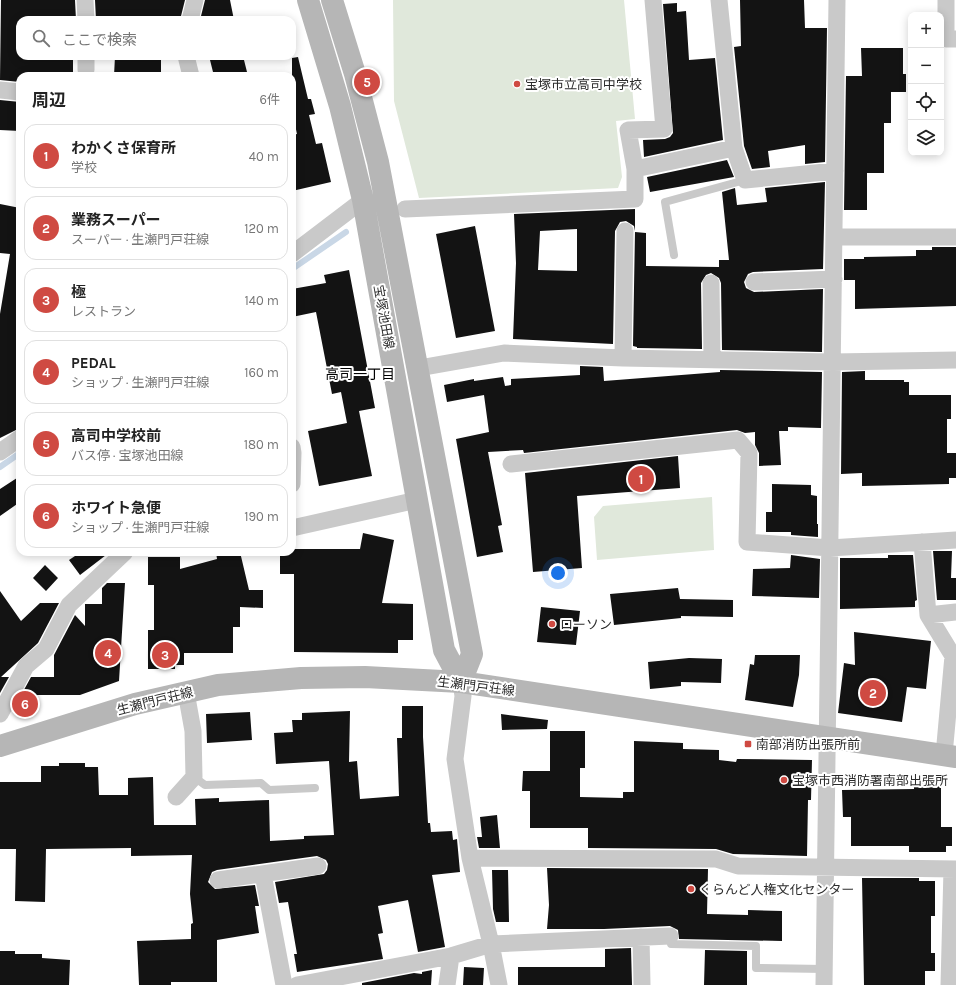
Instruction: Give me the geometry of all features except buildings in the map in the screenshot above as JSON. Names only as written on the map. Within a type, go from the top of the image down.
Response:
[{"type":"street","points":[[86,0],[86,16]]},
{"type":"street","points":[[191,16],[195,0]]},
{"type":"street","name":"宝塚池田線","points":[[308,0],[340,106],[363,200],[444,650],[461,682]]},
{"type":"street","points":[[332,0],[355,74],[378,162],[419,368],[472,654],[461,682],[463,696],[455,759],[470,858],[491,944],[499,985]]},
{"type":"street","points":[[405,209],[635,199],[635,169],[628,130],[664,129],[653,0]]},
{"type":"street","points":[[719,0],[734,148],[745,180],[835,171]]},
{"type":"street","points":[[824,977],[837,0]]},
{"type":"street","points":[[946,0],[946,39],[956,39]]},
{"type":"street","points":[[187,60],[190,72]]},
{"type":"street","points":[[0,90],[16,92]]},
{"type":"street","points":[[635,169],[734,148]]},
{"type":"street","points":[[296,251],[363,200]]},
{"type":"street","points":[[623,358],[624,231]]},
{"type":"street","points":[[834,237],[956,237]]},
{"type":"street","points":[[754,282],[834,279]]},
{"type":"street","points":[[711,283],[712,360]]},
{"type":"street","points":[[419,368],[504,354],[833,362],[956,360]]},
{"type":"street","points":[[511,464],[738,440],[749,453],[747,542],[830,548],[956,540]]},
{"type":"street","points":[[0,452],[16,441]]},
{"type":"street","points":[[296,527],[417,500]]},
{"type":"street","points":[[922,542],[928,614],[953,656],[950,756]]},
{"type":"street","points":[[0,714],[26,666],[46,649],[69,605],[121,556]]},
{"type":"street","points":[[928,614],[956,612]]},
{"type":"street","name":"生瀬門戸荘線","points":[[0,746],[135,704],[218,685],[301,678],[386,677],[461,682],[950,756]]},
{"type":"street","points":[[176,797],[194,776],[193,731],[186,692]]},
{"type":"street","points":[[470,858],[716,859],[738,866],[825,866],[954,869],[949,985]]},
{"type":"street","points":[[218,880],[318,866]]},
{"type":"street","points":[[263,874],[284,985]]},
{"type":"street","points":[[297,985],[452,956],[491,944],[670,936]]},
{"type":"street","points":[[642,937],[642,985]]},
{"type":"street","points":[[447,985],[452,956]]},
{"type":"lane","points":[[674,255],[665,202],[745,180]]},
{"type":"lane","points":[[194,776],[205,785],[261,783],[268,790],[315,788]]},
{"type":"lane","points":[[670,936],[671,944],[756,946],[756,968],[824,977]]},
{"type":"shaded area","name":"宝塚市立高司中学校","points":[[393,0],[624,0],[635,119],[616,121],[622,177],[618,188],[419,198],[394,101]]},
{"type":"shaded area","points":[[712,497],[714,550],[597,560],[594,517],[603,506]]},
{"type":"waterway","points":[[296,266],[346,232]]},
{"type":"waterway","points":[[0,467],[16,456]]},
{"type":"place","name":"高司中学校前","points":[[367,82]]},
{"type":"place","name":"宝塚市立高司中学校","points":[[517,84]]},
{"type":"place","name":"わかくさ保育所","points":[[641,479]]},
{"type":"place","name":"ローソン","points":[[552,624]]},
{"type":"place","name":"PEDAL","points":[[108,653]]},
{"type":"place","name":"極","points":[[165,655]]},
{"type":"place","name":"業務スーパー","points":[[873,693]]},
{"type":"place","name":"ホワイト急便","points":[[25,704]]},
{"type":"place","name":"南部消防出張所前","points":[[748,744]]},
{"type":"place","name":"宝塚市西消防署南部出張所","points":[[784,780]]},
{"type":"place","name":"くらんど人権文化センター","points":[[691,889]]},
{"type":"district","name":"高司一丁目","points":[[360,374]]}]
